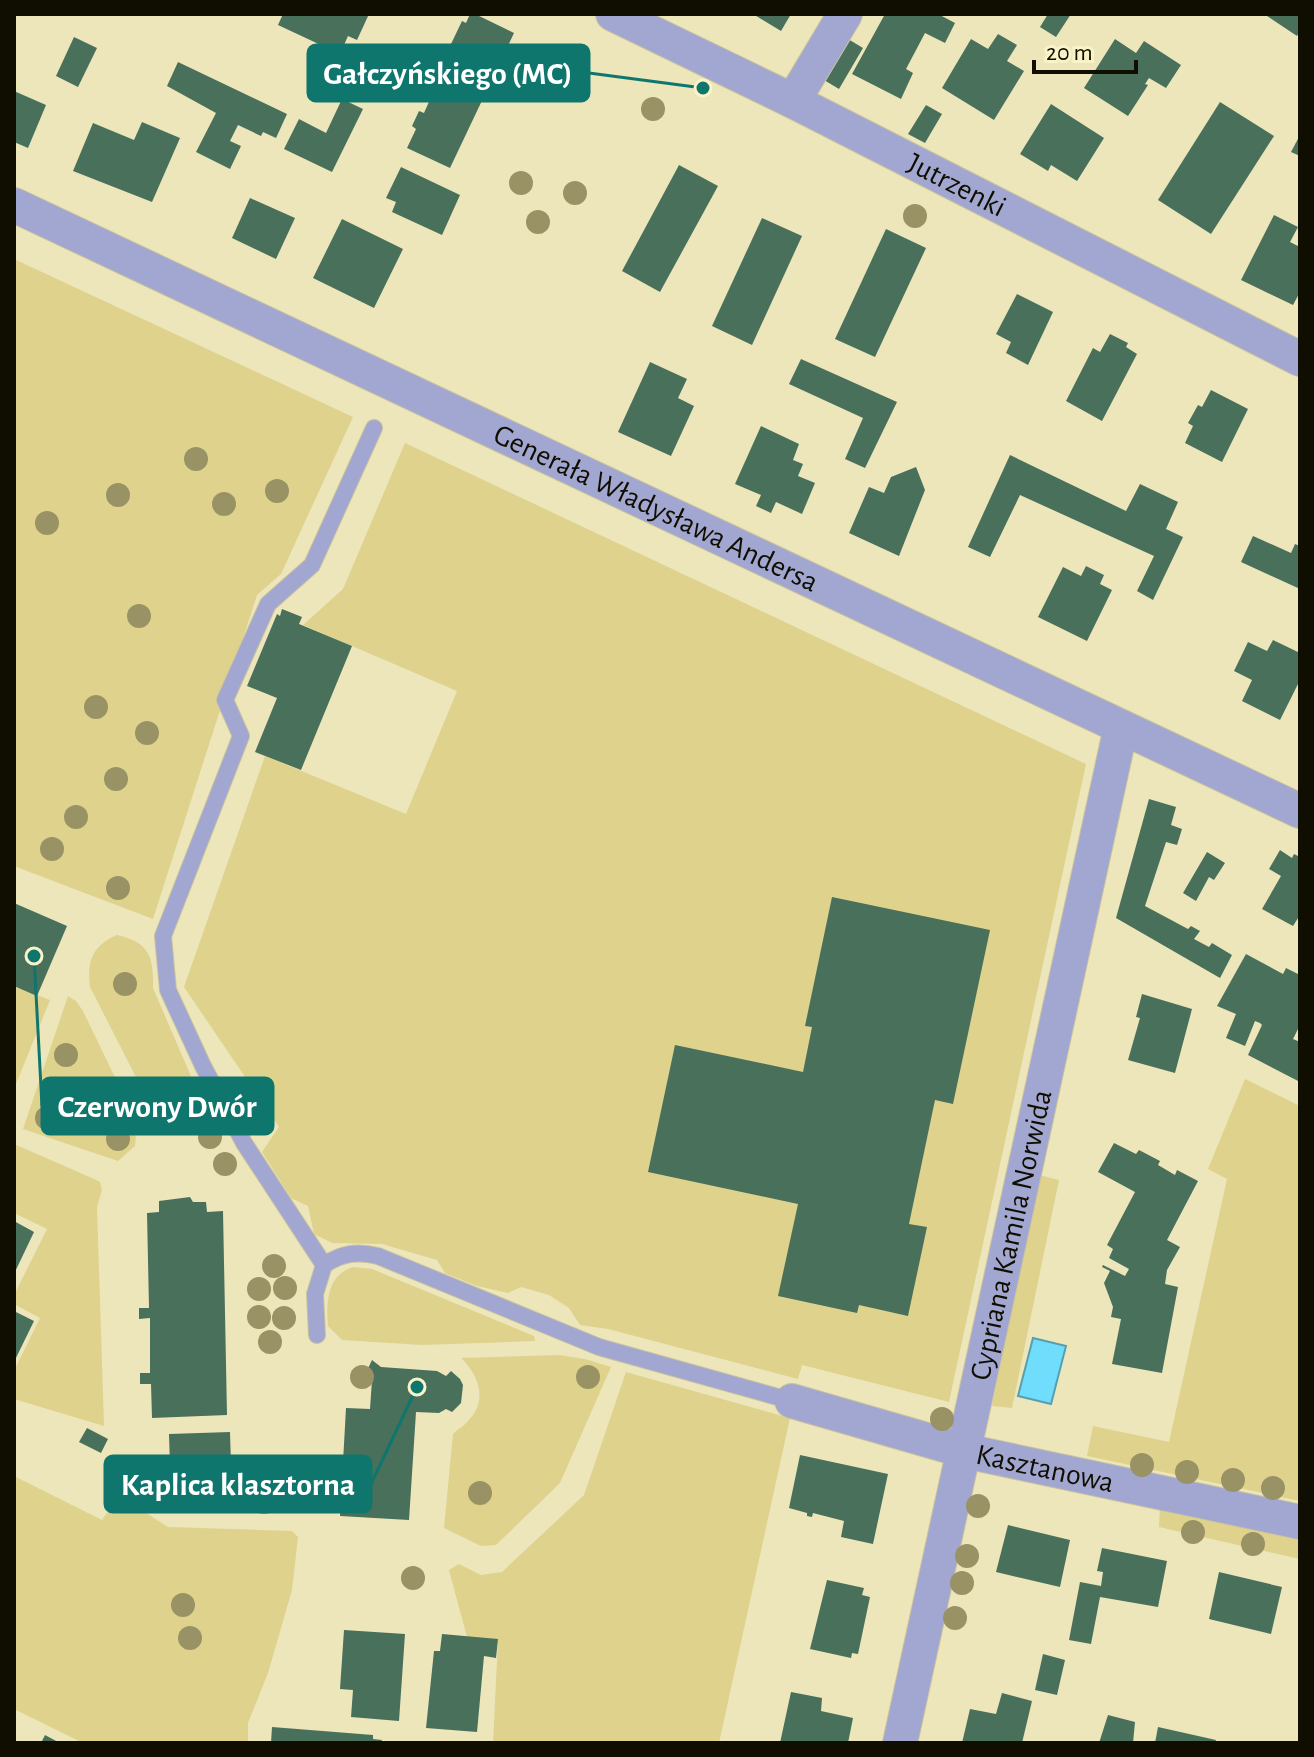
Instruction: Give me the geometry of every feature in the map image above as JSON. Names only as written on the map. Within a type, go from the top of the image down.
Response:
[{"type":"street","name":"Jutrzenki","points":[[613,14],[793,101],[1300,359]]},
{"type":"street","points":[[793,101],[845,14]]},
{"type":"street","name":"Generała Władysława Andersa","points":[[14,205],[1300,811]]},
{"type":"street","name":"Cypriana Kamila Norwida","points":[[900,1743],[1121,727]]},
{"type":"street","name":"Kasztanowa","points":[[792,1401],[965,1451],[1300,1522]]},
{"type":"lane","points":[[324,1265],[244,1143],[203,1066],[168,990],[163,936],[241,736],[225,700],[268,604],[312,565],[374,428]]},
{"type":"lane","points":[[317,1335],[315,1294],[324,1265],[345,1254],[361,1252],[378,1256],[599,1347],[792,1401]]},
{"type":"shaded area","points":[[14,259],[353,417],[281,574],[257,595],[153,919],[14,866]]},
{"type":"shaded area","points":[[405,443],[1086,764],[949,1402],[802,1365],[798,1379],[608,1329],[580,1325],[569,1308],[549,1295],[521,1287],[508,1293],[477,1286],[445,1273],[437,1260],[382,1244],[332,1243],[314,1234],[308,1206],[291,1198],[262,1152],[279,1127],[184,987],[265,756],[406,814],[457,691],[303,625],[343,589]]},
{"type":"shaded area","points":[[117,935],[136,942],[147,952],[153,988],[214,1130],[165,1134],[90,987],[89,969],[93,955],[102,944]]},
{"type":"shaded area","points":[[14,986],[50,1000],[14,1089]]},
{"type":"shaded area","points":[[68,996],[83,1011],[137,1123],[135,1146],[118,1161],[23,1129]]},
{"type":"shaded area","points":[[1245,1079],[1300,1106],[1300,1501],[1087,1456],[1093,1426],[1169,1442],[1227,1179],[1208,1169]]},
{"type":"shaded area","points":[[14,1144],[100,1182],[102,1190],[97,1207],[104,1426],[14,1399],[14,1371],[40,1318],[14,1304],[14,1295],[47,1229],[14,1213]]},
{"type":"shaded area","points":[[1039,1175],[1059,1180],[1012,1408],[992,1406]]},
{"type":"shaded area","points":[[353,1267],[372,1269],[534,1336],[535,1341],[422,1345],[342,1340],[328,1326],[328,1299],[338,1276]]},
{"type":"shaded area","points":[[559,1355],[611,1367],[560,1483],[496,1545],[481,1546],[444,1528],[453,1434],[474,1413],[479,1396],[476,1379],[461,1358]]},
{"type":"shaded area","points":[[626,1372],[790,1418],[719,1743],[493,1743],[498,1640],[467,1637],[449,1570],[459,1564],[481,1575],[502,1572],[584,1495]]},
{"type":"shaded area","points":[[14,1476],[102,1520],[122,1491],[137,1507],[168,1527],[292,1531],[298,1537],[292,1590],[268,1673],[248,1723],[248,1743],[83,1743],[14,1709]]},
{"type":"shaded area","points":[[1160,1505],[1300,1535],[1300,1559],[1159,1527]]},
{"type":"water","points":[[1033,1338],[1066,1346],[1051,1404],[1018,1396]]},
{"type":"building","points":[[283,14],[369,14],[357,40],[348,36],[340,54],[278,25]]},
{"type":"building","points":[[470,14],[514,33],[450,168],[407,148],[416,129],[412,126],[419,111],[424,113],[432,95],[428,93],[435,78],[440,80],[448,62],[444,59],[462,21],[466,23]]},
{"type":"building","points":[[753,14],[791,14],[781,31]]},
{"type":"building","points":[[885,14],[938,14],[955,23],[945,43],[925,33],[906,69],[913,73],[901,99],[852,74]]},
{"type":"building","points":[[1048,14],[1071,14],[1056,37],[1040,27]]},
{"type":"building","points":[[1264,14],[1300,14],[1300,31],[1297,36]]},
{"type":"building","points":[[998,34],[1017,45],[1007,61],[1024,71],[994,120],[942,88],[971,39],[988,49]]},
{"type":"building","points":[[74,37],[97,48],[78,87],[56,76]]},
{"type":"building","points":[[848,39],[863,48],[839,89],[824,80]]},
{"type":"building","points":[[1115,39],[1136,53],[1144,41],[1181,65],[1166,88],[1149,78],[1145,84],[1148,85],[1128,116],[1084,88]]},
{"type":"building","points":[[178,62],[287,114],[276,138],[263,132],[261,136],[238,125],[230,141],[241,146],[230,169],[196,152],[216,113],[167,86]]},
{"type":"building","points":[[14,91],[46,105],[28,148],[14,142]]},
{"type":"building","points":[[342,99],[363,109],[332,172],[284,149],[299,119],[326,133]]},
{"type":"building","points":[[1220,102],[1274,136],[1211,234],[1158,200]]},
{"type":"building","points":[[1051,104],[1104,138],[1077,181],[1051,165],[1048,171],[1020,154]]},
{"type":"building","points":[[926,105],[942,114],[925,143],[908,134]]},
{"type":"building","points":[[142,122],[180,138],[152,202],[73,171],[93,123],[134,140]]},
{"type":"building","points":[[1300,135],[1300,156],[1291,152]]},
{"type":"building","points":[[679,165],[718,186],[660,292],[622,271]]},
{"type":"building","points":[[401,167],[460,195],[442,235],[392,212],[396,202],[386,198]]},
{"type":"building","points":[[250,198],[295,218],[276,259],[232,238]]},
{"type":"building","points":[[1274,215],[1298,227],[1290,242],[1300,247],[1300,292],[1293,305],[1241,280]]},
{"type":"building","points":[[762,218],[802,236],[752,345],[712,326]]},
{"type":"building","points":[[342,219],[403,249],[374,308],[313,278]]},
{"type":"building","points":[[886,229],[926,248],[875,357],[835,339]]},
{"type":"building","points":[[1017,294],[1053,312],[1028,365],[1006,353],[1011,342],[996,334]]},
{"type":"building","points":[[1110,334],[1128,343],[1126,347],[1137,354],[1102,421],[1066,401],[1093,348],[1100,352]]},
{"type":"building","points":[[801,359],[897,402],[865,468],[845,459],[863,418],[789,384]]},
{"type":"building","points":[[650,362],[687,379],[678,398],[694,406],[671,456],[618,432]]},
{"type":"building","points":[[1211,390],[1248,409],[1222,462],[1185,443],[1193,426],[1188,423]]},
{"type":"building","points":[[761,426],[799,444],[793,460],[803,464],[798,476],[815,483],[802,514],[776,502],[771,513],[756,506],[761,495],[735,484]]},
{"type":"building","points":[[1010,455],[1126,511],[1140,484],[1178,502],[1166,529],[1183,537],[1153,600],[1137,591],[1154,556],[1020,495],[990,557],[968,547]]},
{"type":"building","points":[[916,467],[925,490],[899,556],[849,533],[869,487],[884,493],[891,477]]},
{"type":"building","points":[[1253,536],[1291,553],[1295,544],[1300,546],[1300,589],[1241,562]]},
{"type":"building","points":[[1086,566],[1104,575],[1100,584],[1112,590],[1087,641],[1038,617],[1063,567],[1081,576]]},
{"type":"building","points":[[282,609],[302,617],[299,624],[352,646],[301,770],[255,752],[277,698],[247,686],[277,614],[280,616]]},
{"type":"building","points":[[1273,640],[1300,653],[1300,680],[1280,720],[1242,701],[1252,680],[1234,671],[1248,642],[1267,651]]},
{"type":"building","points":[[1149,799],[1176,807],[1171,825],[1182,829],[1177,845],[1166,842],[1145,906],[1188,929],[1191,926],[1200,931],[1194,939],[1209,947],[1212,943],[1232,955],[1220,978],[1116,918]]},
{"type":"building","points":[[1280,850],[1292,858],[1294,854],[1300,857],[1300,915],[1293,926],[1262,909],[1281,876],[1269,869]]},
{"type":"building","points":[[1207,852],[1225,863],[1214,880],[1209,877],[1196,901],[1183,893]]},
{"type":"building","points":[[832,897],[990,930],[953,1104],[935,1100],[909,1224],[927,1227],[908,1316],[859,1305],[857,1313],[778,1296],[798,1204],[648,1172],[675,1045],[803,1072],[812,1027],[805,1026]]},
{"type":"building","points":[[14,903],[67,926],[37,996],[14,986]]},
{"type":"building","points":[[1246,954],[1283,974],[1286,968],[1300,975],[1300,1025],[1293,1039],[1300,1042],[1300,1082],[1248,1055],[1262,1025],[1260,1023],[1255,1021],[1245,1046],[1226,1038],[1236,1014],[1217,1006]]},
{"type":"building","points":[[1142,994],[1192,1009],[1175,1073],[1128,1060],[1140,1018],[1136,1017]]},
{"type":"building","points":[[1114,1143],[1136,1154],[1139,1150],[1160,1161],[1158,1165],[1175,1175],[1177,1170],[1198,1181],[1167,1240],[1180,1247],[1167,1270],[1165,1284],[1178,1287],[1162,1373],[1112,1364],[1121,1319],[1111,1317],[1113,1307],[1104,1283],[1110,1271],[1102,1267],[1125,1276],[1129,1269],[1109,1258],[1113,1249],[1107,1245],[1135,1192],[1098,1172]]},
{"type":"building","points":[[190,1197],[193,1202],[206,1202],[207,1212],[223,1211],[227,1415],[152,1418],[151,1384],[140,1384],[140,1373],[150,1373],[150,1318],[139,1319],[139,1308],[149,1308],[147,1213],[159,1212],[159,1201]]},
{"type":"building","points":[[14,1221],[34,1232],[14,1274]]},
{"type":"building","points":[[14,1311],[34,1321],[14,1362]]},
{"type":"building","points":[[372,1360],[381,1367],[437,1371],[446,1376],[451,1371],[463,1385],[461,1403],[452,1412],[446,1409],[439,1413],[416,1412],[409,1520],[340,1516],[346,1408],[370,1409],[372,1380],[364,1377]]},
{"type":"building","points":[[87,1428],[108,1439],[101,1453],[79,1442]]},
{"type":"building","points":[[230,1432],[232,1498],[171,1499],[169,1434]]},
{"type":"building","points":[[800,1455],[888,1474],[873,1544],[841,1537],[844,1521],[813,1513],[812,1517],[807,1516],[807,1513],[789,1508]]},
{"type":"building","points":[[1008,1525],[1070,1540],[1060,1587],[996,1572]]},
{"type":"building","points":[[1102,1548],[1167,1561],[1158,1607],[1100,1597],[1091,1644],[1069,1640],[1080,1582],[1101,1586],[1103,1572],[1097,1571]]},
{"type":"building","points":[[1219,1572],[1282,1587],[1271,1634],[1209,1619]]},
{"type":"building","points":[[827,1580],[864,1588],[862,1595],[870,1597],[858,1654],[852,1653],[851,1658],[810,1649]]},
{"type":"building","points":[[344,1630],[405,1634],[399,1721],[351,1717],[353,1690],[340,1689]]},
{"type":"building","points":[[442,1634],[498,1639],[496,1658],[484,1656],[477,1732],[426,1728],[434,1651],[440,1651]]},
{"type":"building","points":[[1043,1654],[1065,1660],[1057,1695],[1035,1690]]},
{"type":"building","points":[[791,1692],[822,1698],[821,1711],[853,1718],[848,1743],[780,1743]]},
{"type":"building","points":[[1002,1693],[1032,1701],[1022,1743],[962,1743],[970,1709],[996,1714]]},
{"type":"building","points":[[1108,1715],[1135,1722],[1133,1743],[1099,1743]]},
{"type":"building","points":[[272,1727],[373,1735],[373,1739],[382,1740],[381,1743],[271,1743]]},
{"type":"building","points":[[1158,1727],[1216,1740],[1215,1743],[1155,1743]]},
{"type":"building","points":[[45,1735],[60,1743],[41,1743]]},
{"type":"place","name":"Gałczyńskiego (MC)","points":[[703,88]]},
{"type":"place","name":"Czerwony Dwór","points":[[34,956]]},
{"type":"place","name":"Kaplica klasztorna","points":[[417,1387]]}]
